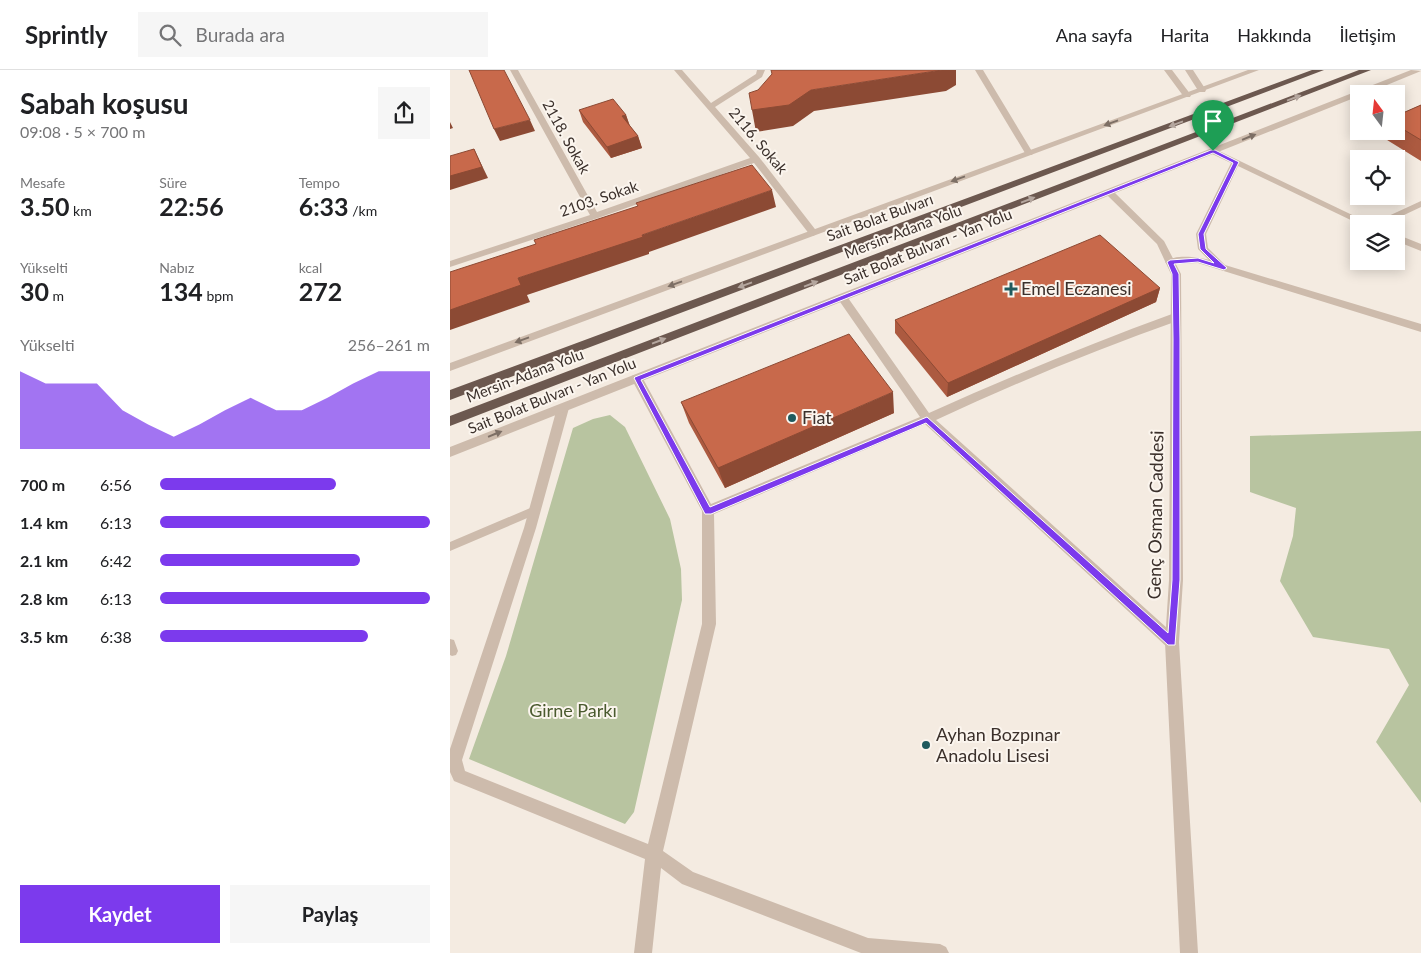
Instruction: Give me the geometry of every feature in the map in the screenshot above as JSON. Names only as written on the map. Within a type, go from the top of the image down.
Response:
[{"type":"highway","name":"Sait Bolat Bulvarı","points":[[450,395],[1320,70]]},
{"type":"highway","name":"Mersin-Adana Yolu","points":[[450,420],[1367,70]]},
{"type":"street","name":"2118. Sokak","points":[[514,70],[595,216]]},
{"type":"street","name":"2116. Sokak","points":[[678,70],[756,159],[813,233]]},
{"type":"street","points":[[710,107],[759,75],[761,70]]},
{"type":"street","points":[[979,70],[1029,153]]},
{"type":"street","points":[[1168,70],[1187,95]]},
{"type":"street","points":[[1189,70],[1202,90]]},
{"type":"street","points":[[450,367],[1255,70]]},
{"type":"street","name":"Sait Bolat Bulvarı - Yan Yolu","points":[[450,452],[1418,70]]},
{"type":"street","points":[[1213,151],[1350,216]]},
{"type":"street","name":"2103. Sokak","points":[[450,264],[595,216],[756,159]]},
{"type":"street","points":[[1224,268],[1203,249],[1201,234],[1236,162]]},
{"type":"street","name":"Genç Osman Caddesi","points":[[1109,192],[1161,243],[1176,274],[1176,580],[1172,642],[1189,953]]},
{"type":"street","points":[[1396,215],[1421,204]]},
{"type":"street","points":[[1405,241],[1421,248]]},
{"type":"street","points":[[1170,262],[1198,260],[1421,328]]},
{"type":"street","points":[[842,297],[927,419],[1172,642]]},
{"type":"street","points":[[708,512],[1040,369],[1109,341],[1176,317]]},
{"type":"street","points":[[637,378],[708,512],[710,624],[654,854],[642,953]]},
{"type":"street","points":[[563,408],[535,510],[454,760],[459,776],[654,854],[688,878],[868,947],[940,953]]},
{"type":"lane","points":[[450,546],[535,510]]},
{"type":"green space","name":"Girne Parkı","points":[[610,415],[625,427],[670,519],[681,569],[682,600],[634,812],[625,824],[469,759],[506,656],[573,428],[593,419]]},
{"type":"green space","points":[[1421,431],[1421,803],[1376,742],[1409,685],[1389,649],[1313,637],[1280,581],[1293,536],[1296,508],[1250,492],[1250,436]]},
{"type":"building","points":[[469,70],[504,70],[530,120],[494,129]]},
{"type":"building","points":[[771,70],[942,70],[811,90],[789,105],[752,110],[749,93],[758,90],[772,74]]},
{"type":"building","points":[[613,99],[626,115],[622,116],[638,136],[607,147],[579,110]]},
{"type":"building","points":[[1421,105],[1421,140],[1405,130],[1405,112]]},
{"type":"building","points":[[474,149],[482,167],[450,176],[450,156]]},
{"type":"building","points":[[752,165],[772,190],[642,235],[643,237],[518,278],[521,285],[450,310],[450,272],[536,244],[534,240],[638,206],[636,203]]},
{"type":"building","points":[[1100,235],[1160,288],[948,383],[895,320]]},
{"type":"building","name":"Fiat","points":[[849,334],[893,392],[718,468],[681,402]]},
{"type":"place","name":"Emel Eczanesi","points":[[1011,289]]},
{"type":"place","name":"Fiat","points":[[792,418]]},
{"type":"place","name":"Ayhan Bozpınar Anadolu Lisesi","points":[[926,745]]},
{"type":"route","points":[[1213,151],[1236,162],[1201,234],[1203,249],[1224,268],[1198,260],[1170,262],[1176,274],[1176,580],[1172,642],[927,419],[708,512],[637,378],[1213,151]]}]
